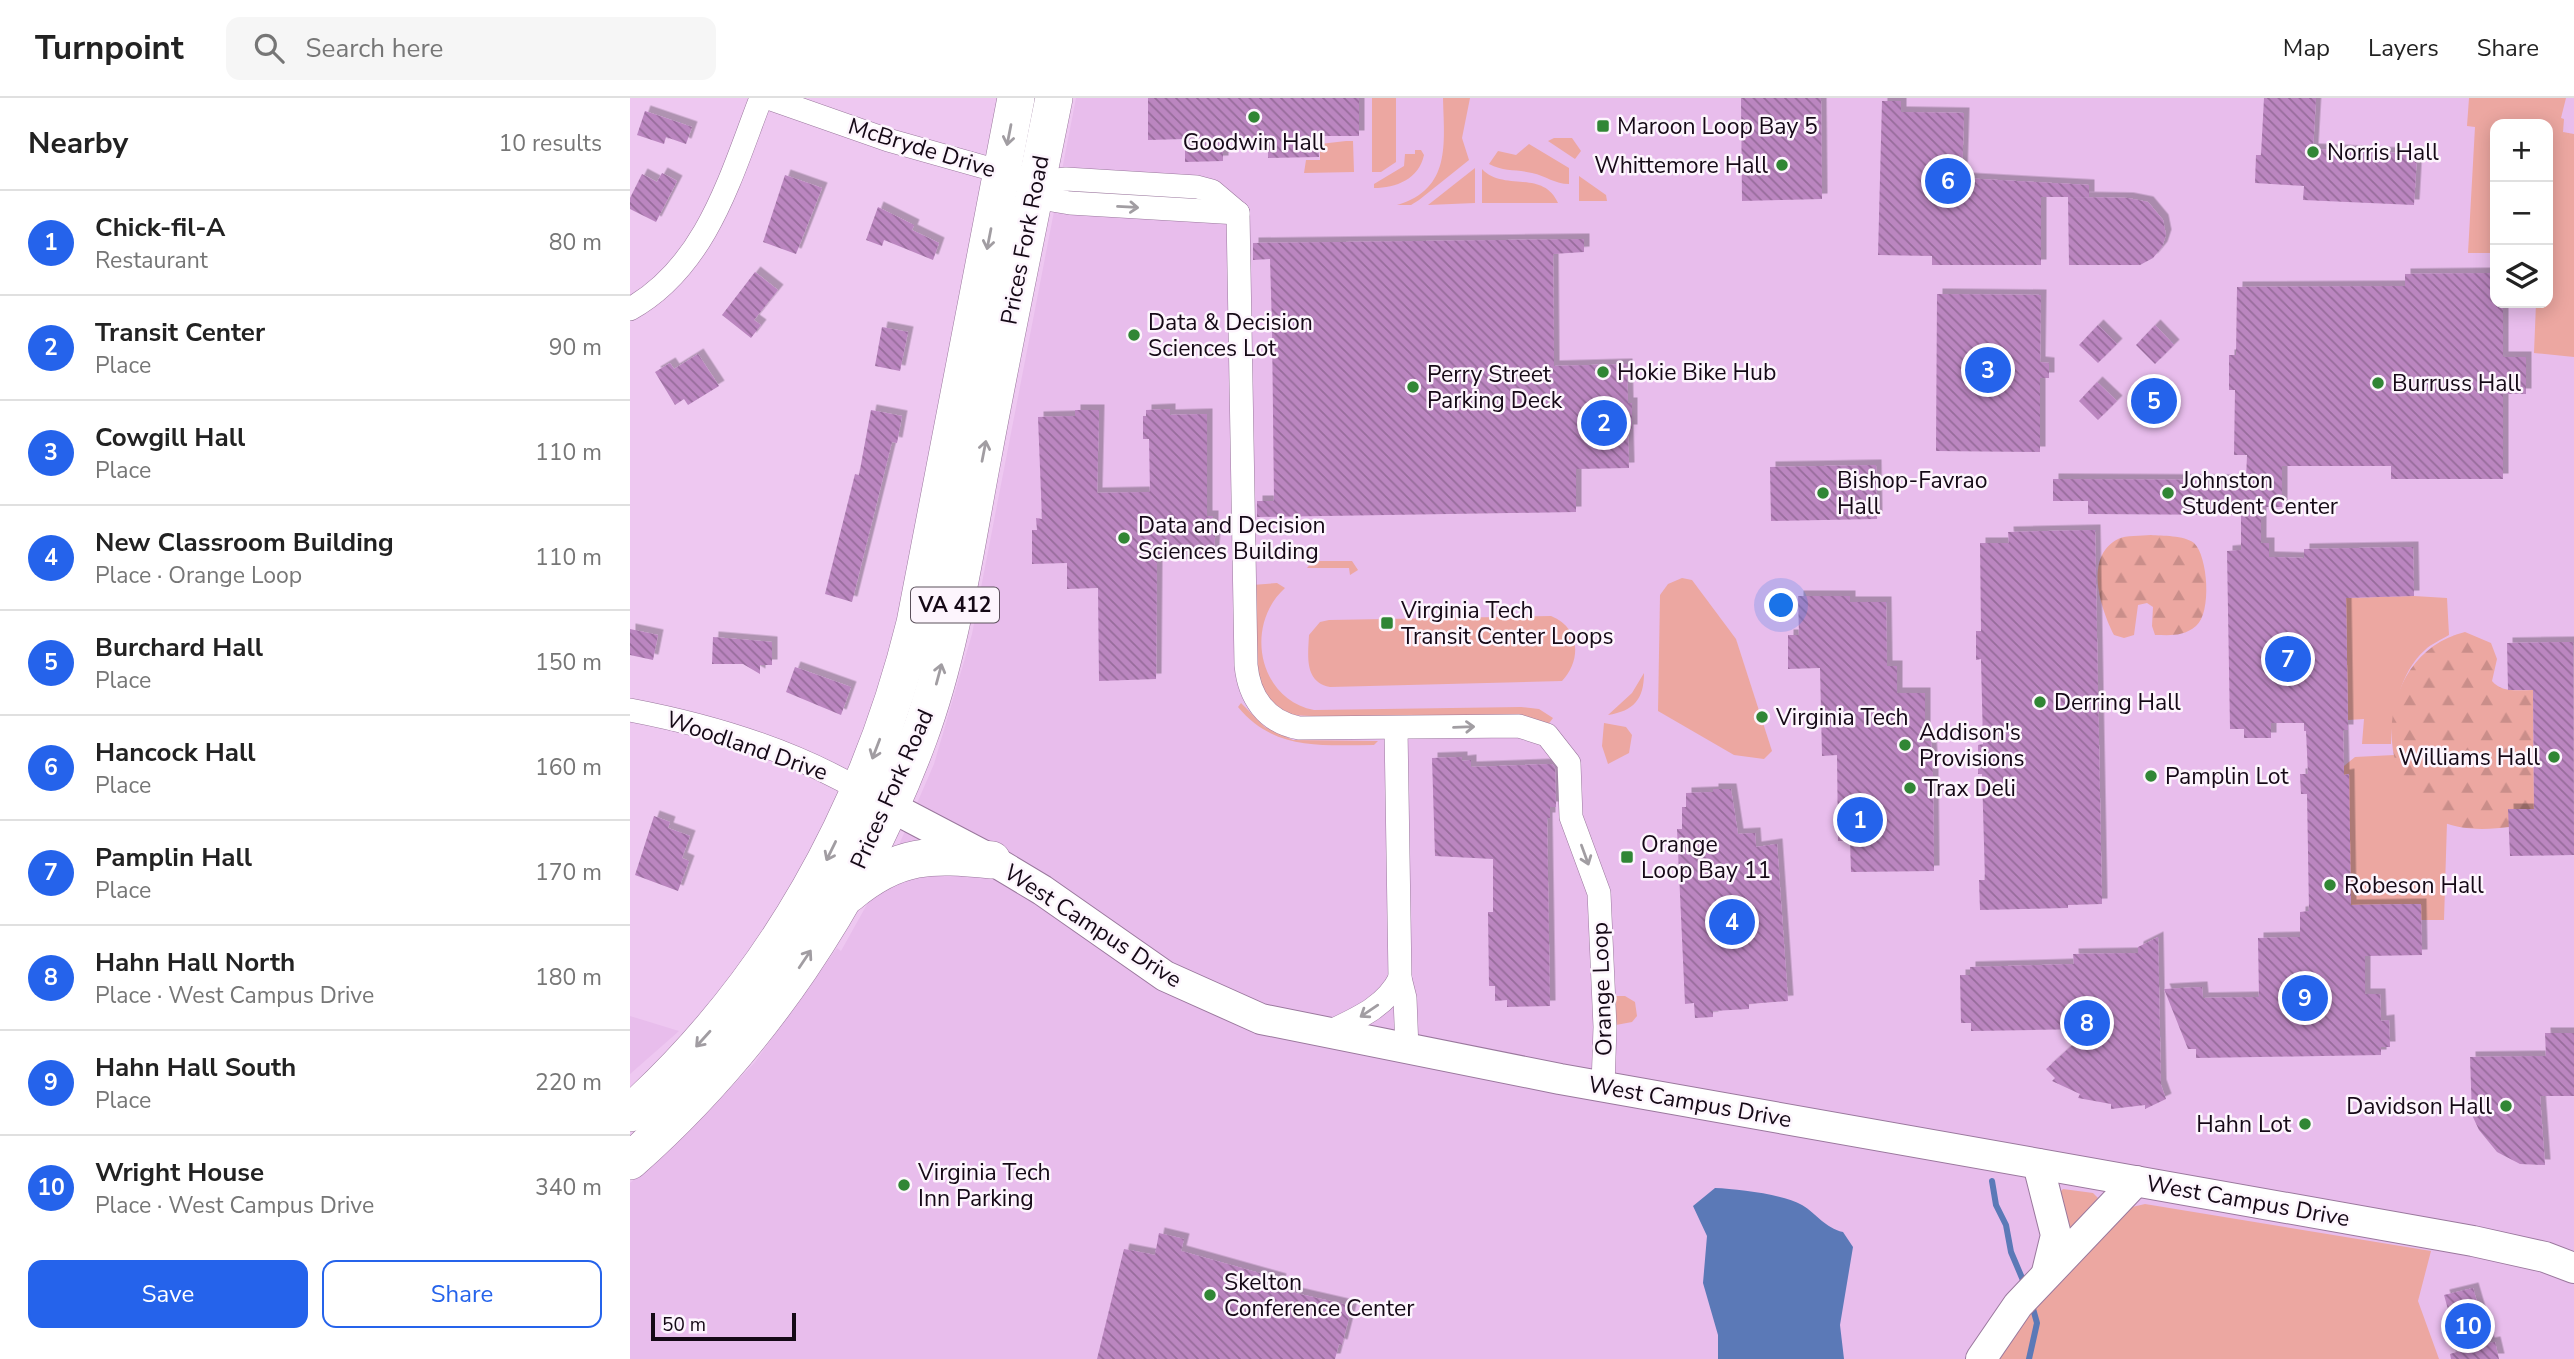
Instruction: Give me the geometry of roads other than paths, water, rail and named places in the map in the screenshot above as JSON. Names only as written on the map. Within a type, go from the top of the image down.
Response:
[{"type":"main road","name":"Prices Fork Road","points":[[630,1161],[696,1098],[747,1039],[787,985],[842,899],[874,798],[915,623],[1017,98]]},
{"type":"main road","name":"Prices Fork Road","points":[[630,1113],[679,1066],[750,981],[874,798],[919,737],[948,640],[1054,98]]},
{"type":"main road","points":[[842,899],[887,866],[904,861],[922,857],[992,860]]},
{"type":"street","points":[[630,309],[671,280],[695,247],[724,194],[761,98]]},
{"type":"street","name":"McBryde Drive","points":[[768,98],[888,140],[1037,182]]},
{"type":"street","name":"Orange Loop","points":[[1037,182],[1066,179],[1197,187],[1212,191],[1238,213],[1245,651],[1250,688],[1259,706],[1291,727],[1396,729],[1519,726],[1547,735],[1569,763],[1571,817],[1599,893],[1605,1027],[1603,1086]]},
{"type":"street","name":"Woodland Drive","points":[[630,710],[685,721],[739,738],[832,774],[874,798]]},
{"type":"street","points":[[1396,729],[1400,978],[1405,998],[1407,1049]]},
{"type":"street","name":"West Campus Drive","points":[[874,798],[992,860],[1042,890],[1165,976],[1261,1019],[1603,1086],[2473,1241],[2545,1257],[2574,1268]]},
{"type":"street","points":[[1329,1032],[1381,1003],[1392,993],[1400,978]]},
{"type":"street","points":[[2038,1164],[2056,1234],[2052,1258],[2044,1278]]},
{"type":"street","points":[[1981,1359],[2018,1305],[2136,1181]]},
{"type":"water","points":[[1715,1188],[1760,1193],[1793,1201],[1843,1232],[1853,1247],[1840,1325],[1844,1359],[1718,1359],[1718,1335],[1703,1283],[1707,1236],[1693,1206]]},
{"type":"waterway","points":[[1992,1181],[1996,1205],[2006,1225],[2011,1252],[2025,1285]]},
{"type":"waterway","points":[[2029,1359],[2037,1323],[2032,1305]]},
{"type":"place","name":"Goodwin Hall","points":[[1254,117]]},
{"type":"place","name":"Maroon Loop Bay 5","points":[[1603,126]]},
{"type":"place","name":"Norris Hall","points":[[2313,152]]},
{"type":"place","name":"Whittemore Hall","points":[[1782,165]]},
{"type":"place","name":"Hancock Hall","points":[[1948,181]]},
{"type":"place","name":"Data & Decision Sciences Lot","points":[[1134,335]]},
{"type":"place","name":"Cowgill Hall","points":[[1988,370]]},
{"type":"place","name":"Hokie Bike Hub","points":[[1603,372]]},
{"type":"place","name":"Burruss Hall","points":[[2378,383]]},
{"type":"place","name":"Perry Street Parking Deck","points":[[1413,387]]},
{"type":"place","name":"Burchard Hall","points":[[2154,401]]},
{"type":"place","name":"Transit Center","points":[[1604,423]]},
{"type":"place","name":"Bishop-Favrao Hall","points":[[1823,493]]},
{"type":"place","name":"Johnston Student Center","points":[[2168,493]]},
{"type":"place","name":"Data and Decision Sciences Building","points":[[1124,538]]},
{"type":"place","name":"Virginia Tech Transit Center Loops","points":[[1387,623]]},
{"type":"place","name":"Pamplin Hall","points":[[2288,659]]},
{"type":"place","name":"Derring Hall","points":[[2040,702]]},
{"type":"place","name":"Virginia Tech","points":[[1762,717]]},
{"type":"place","name":"Addison's Provisions","points":[[1905,745]]},
{"type":"place","name":"Williams Hall","points":[[2554,757]]},
{"type":"place","name":"Pamplin Lot","points":[[2151,776]]},
{"type":"place","name":"Trax Deli","points":[[1910,788]]},
{"type":"place","name":"Chick-fil-A","points":[[1860,820]]},
{"type":"place","name":"Orange Loop Bay 11","points":[[1627,857]]},
{"type":"place","name":"Robeson Hall","points":[[2330,885]]},
{"type":"place","name":"New Classroom Building","points":[[1732,922]]},
{"type":"place","name":"Hahn Hall South","points":[[2305,998]]},
{"type":"place","name":"Hahn Hall North","points":[[2087,1023]]},
{"type":"place","name":"Davidson Hall","points":[[2506,1106]]},
{"type":"place","name":"Hahn Lot","points":[[2305,1124]]},
{"type":"place","name":"Virginia Tech Inn Parking","points":[[904,1185]]},
{"type":"place","name":"Skelton Conference Center","points":[[1210,1295]]},
{"type":"place","name":"Wright House","points":[[2468,1326]]}]
